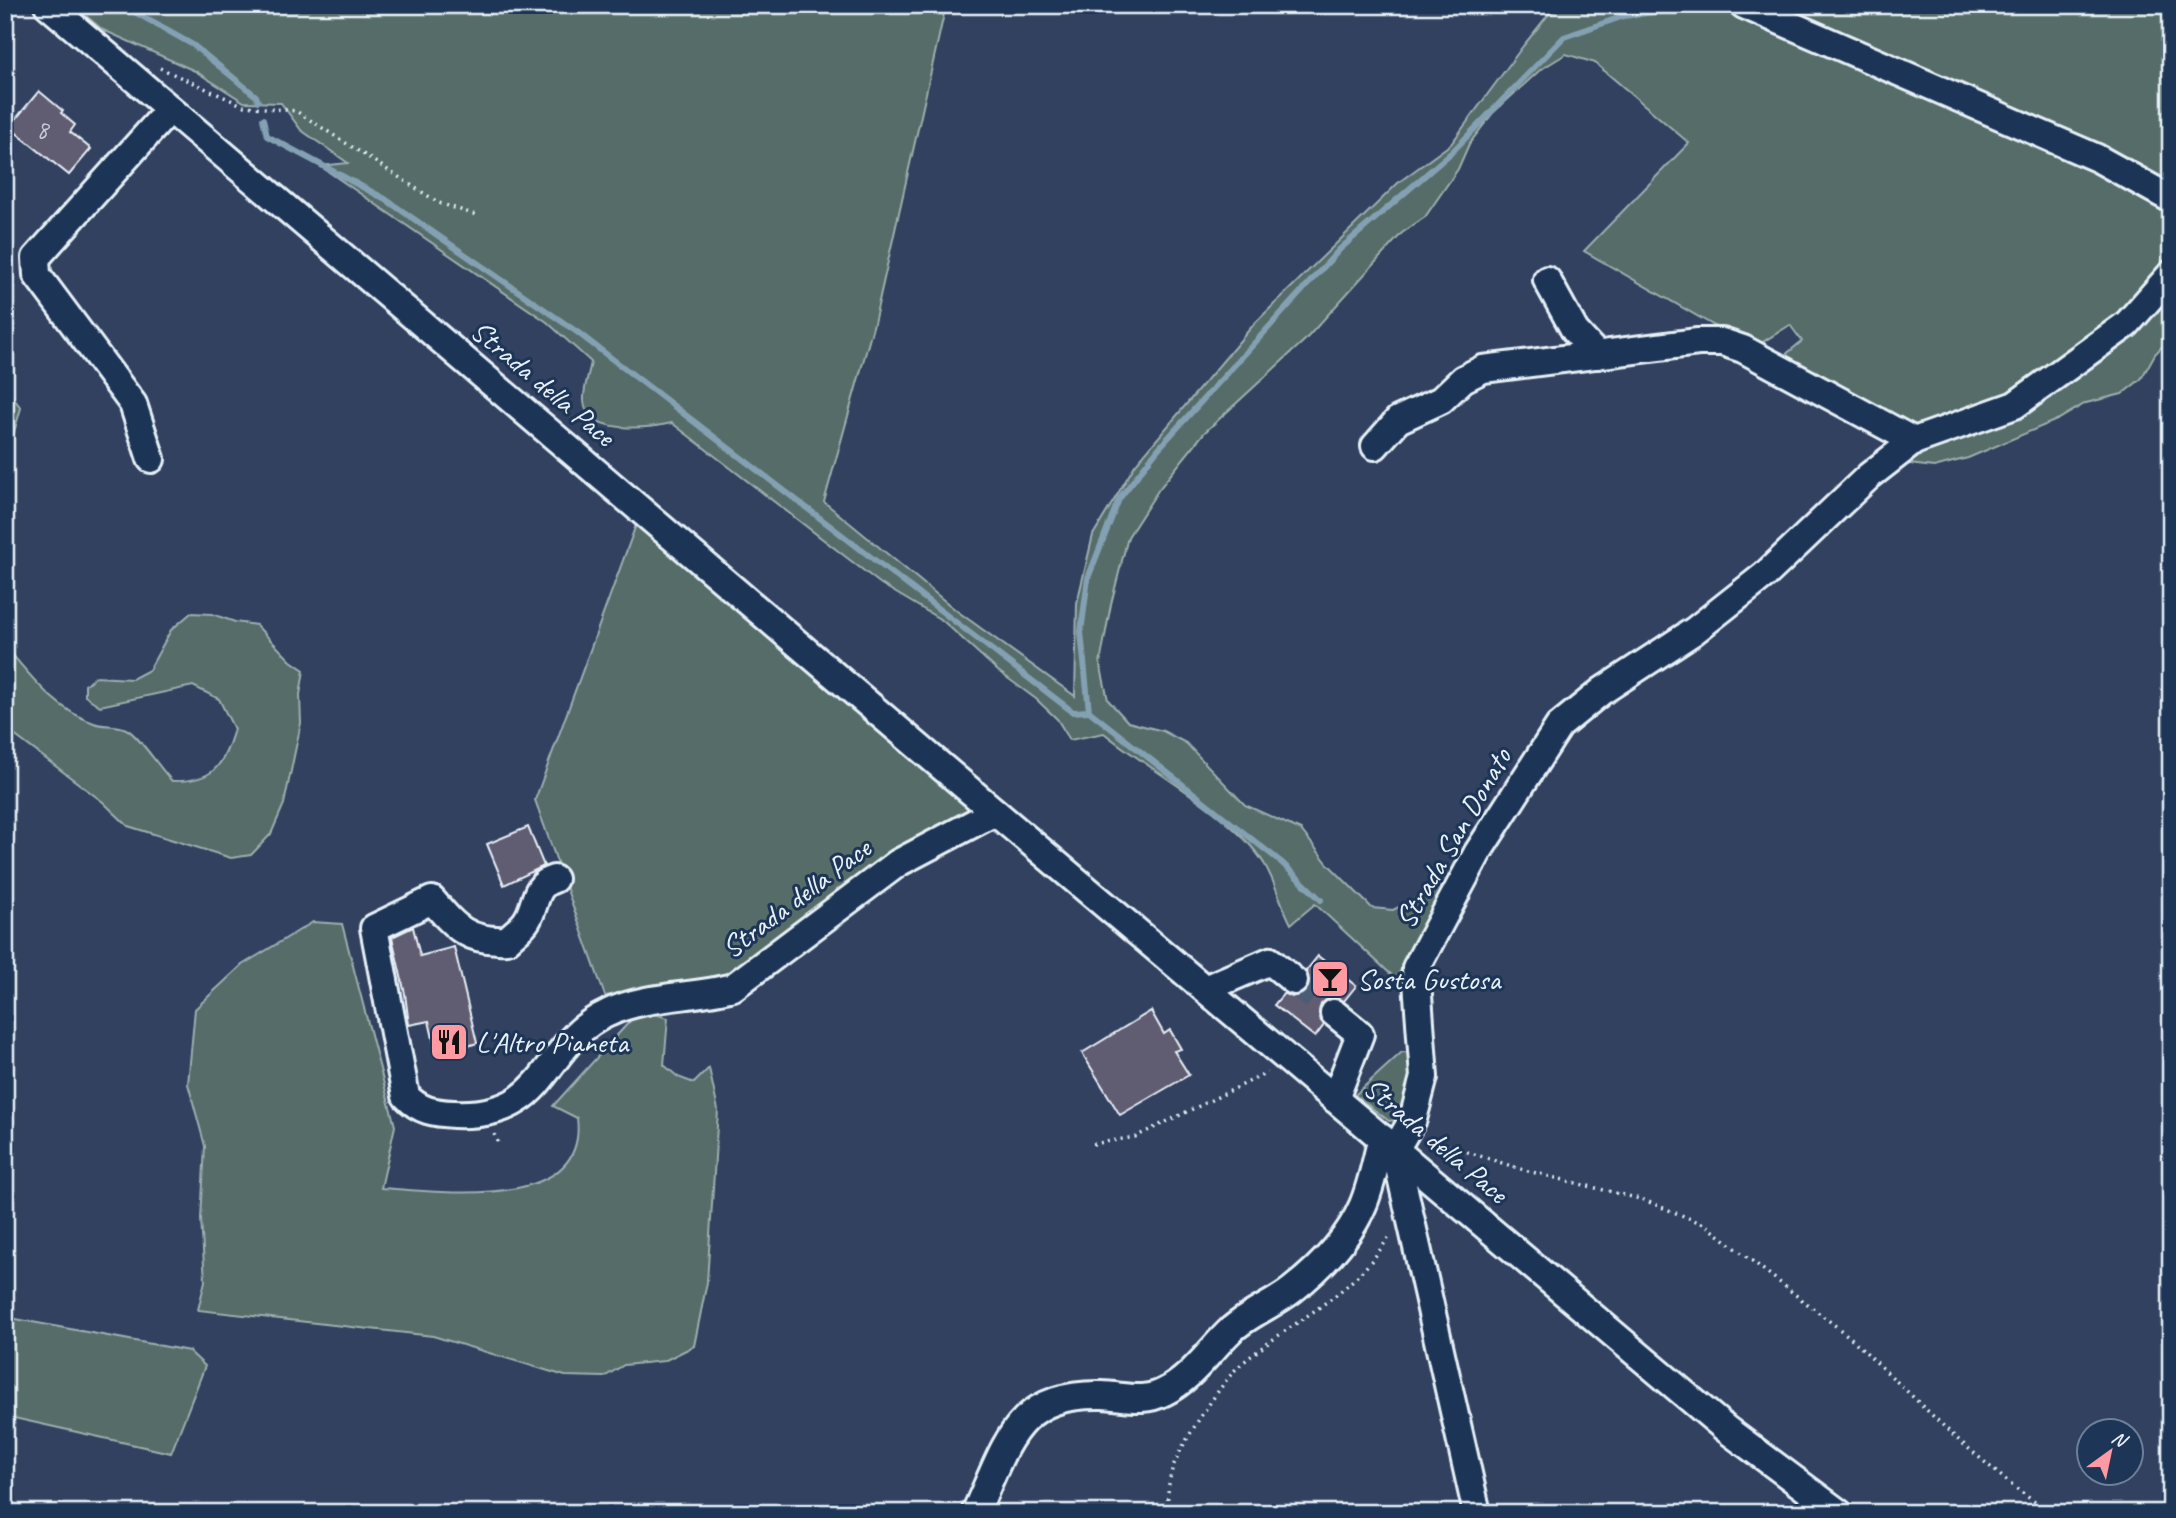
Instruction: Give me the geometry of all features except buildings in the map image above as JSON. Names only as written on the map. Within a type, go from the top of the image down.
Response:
[{"type":"street","name":"Strada della Pace","points":[[48,5],[1291,1062],[1335,1099],[1394,1140],[1726,1429],[1839,1513]]},
{"type":"street","points":[[1744,5],[2097,158],[2171,199]]},
{"type":"street","points":[[152,458],[133,404],[37,275],[36,258],[170,109]]},
{"type":"street","name":"Strada San Donato","points":[[975,1513],[1017,1425],[1036,1409],[1063,1397],[1103,1395],[1147,1400],[1167,1391],[1189,1374],[1232,1329],[1292,1290],[1342,1242],[1394,1140],[1413,1119],[1424,1077],[1416,968],[1478,852],[1559,726],[1602,691],[1694,631],[1765,575],[1869,476],[1914,441],[2015,405],[2127,324],[2171,274]]},
{"type":"street","points":[[1547,279],[1575,331],[1597,355]]},
{"type":"street","points":[[1375,446],[1398,420],[1441,400],[1463,379],[1483,369],[1722,342],[1743,349],[1914,441]]},
{"type":"street","name":"Strada della Pace","points":[[554,879],[546,882],[538,891],[528,920],[507,940],[484,941],[455,926],[432,900],[374,928],[407,1096],[416,1106],[432,1113],[471,1114],[502,1110],[529,1093],[578,1033],[604,1014],[625,1005],[701,996],[733,987],[794,938],[898,863],[995,812]]},
{"type":"street","points":[[1205,989],[1270,961],[1294,981]]},
{"type":"street","points":[[1334,1013],[1360,1034],[1335,1099]]},
{"type":"street","points":[[1394,1140],[1477,1513]]},
{"type":"path","points":[[149,63],[244,106],[296,111],[439,203],[476,215]]},
{"type":"path","points":[[1093,1143],[1135,1137],[1291,1062]]},
{"type":"path","points":[[1394,1140],[1644,1200],[1706,1225],[1851,1338],[1954,1436],[2014,1487],[2050,1513]]},
{"type":"path","points":[[1168,1513],[1169,1482],[1180,1451],[1237,1368],[1353,1283],[1378,1255],[1407,1206]]},
{"type":"green space","points":[[73,5],[946,5],[874,323],[824,502],[957,611],[1075,696],[1077,603],[1093,535],[1135,465],[1254,324],[1399,182],[1451,144],[1523,46],[1548,15],[1562,5],[1714,5],[1926,91],[2171,207],[2171,268],[2165,279],[2021,394],[1927,429],[1893,417],[1779,360],[1802,341],[1790,325],[1753,348],[1584,251],[1689,143],[1595,63],[1566,54],[1540,70],[1493,113],[1469,144],[1458,169],[1425,217],[1402,233],[1305,340],[1204,433],[1159,489],[1128,537],[1100,663],[1108,700],[1128,722],[1163,731],[1186,743],[1245,805],[1301,830],[1328,864],[1372,908],[1393,910],[1445,884],[1396,979],[1315,904],[1291,924],[1265,865],[1252,847],[1191,795],[1104,733],[1070,740],[1057,719],[1036,699],[998,671],[943,621],[881,584],[672,423],[649,427],[620,427],[596,420],[587,412],[584,401],[591,362],[547,322],[320,166],[348,163],[301,130],[281,103],[244,102],[195,71],[103,30]]},
{"type":"green space","points":[[1765,5],[2171,5],[2171,185]]},
{"type":"green space","points":[[2171,285],[2171,337],[2155,354],[2141,379],[2122,394],[2086,403],[2059,419],[1968,458],[1934,467],[1909,464],[1906,456],[2006,415]]},
{"type":"green space","points":[[5,387],[21,408],[5,463]]},
{"type":"green space","points":[[636,525],[886,729],[975,806],[879,861],[724,979],[605,996],[535,800]]},
{"type":"green space","points":[[191,613],[212,614],[235,622],[256,625],[291,661],[304,670],[300,695],[301,723],[284,804],[271,834],[251,855],[231,858],[128,826],[103,802],[13,734],[5,723],[5,646],[34,680],[67,710],[94,723],[122,727],[131,732],[172,781],[186,781],[207,775],[220,762],[234,729],[219,699],[193,686],[100,706],[85,696],[85,685],[95,677],[132,679],[149,670],[171,630]]},
{"type":"green space","points":[[313,922],[342,924],[395,1126],[381,1188],[437,1192],[505,1190],[535,1183],[559,1170],[574,1149],[577,1118],[553,1106],[640,1010],[668,1018],[664,1065],[678,1077],[694,1083],[709,1068],[718,1110],[707,1282],[694,1346],[664,1361],[624,1365],[604,1377],[565,1376],[433,1336],[198,1310],[205,1281],[201,1219],[205,1146],[188,1084],[195,1009],[242,965]]},
{"type":"green space","points":[[1402,1052],[1411,1053],[1409,1088],[1405,1105],[1397,1120],[1389,1121],[1355,1095]]},
{"type":"green space","points":[[5,1317],[189,1351],[205,1366],[171,1453],[5,1416]]},
{"type":"waterway","points":[[122,5],[193,45],[256,96],[258,101]]},
{"type":"waterway","points":[[1321,900],[1281,862],[1089,711],[1081,632],[1088,578],[1119,499],[1158,449],[1340,249],[1452,152],[1564,37],[1624,16],[1669,10],[1674,5]]},
{"type":"waterway","points":[[263,119],[267,136],[385,199],[577,332],[1073,712],[1089,711]]},
{"type":"tunnel","points":[[1294,981],[1334,1013]]},
{"type":"place","name":"Sosta Gustosa","points":[[1330,979]]},
{"type":"place","name":"L'Altro Pianeta","points":[[449,1042]]}]
